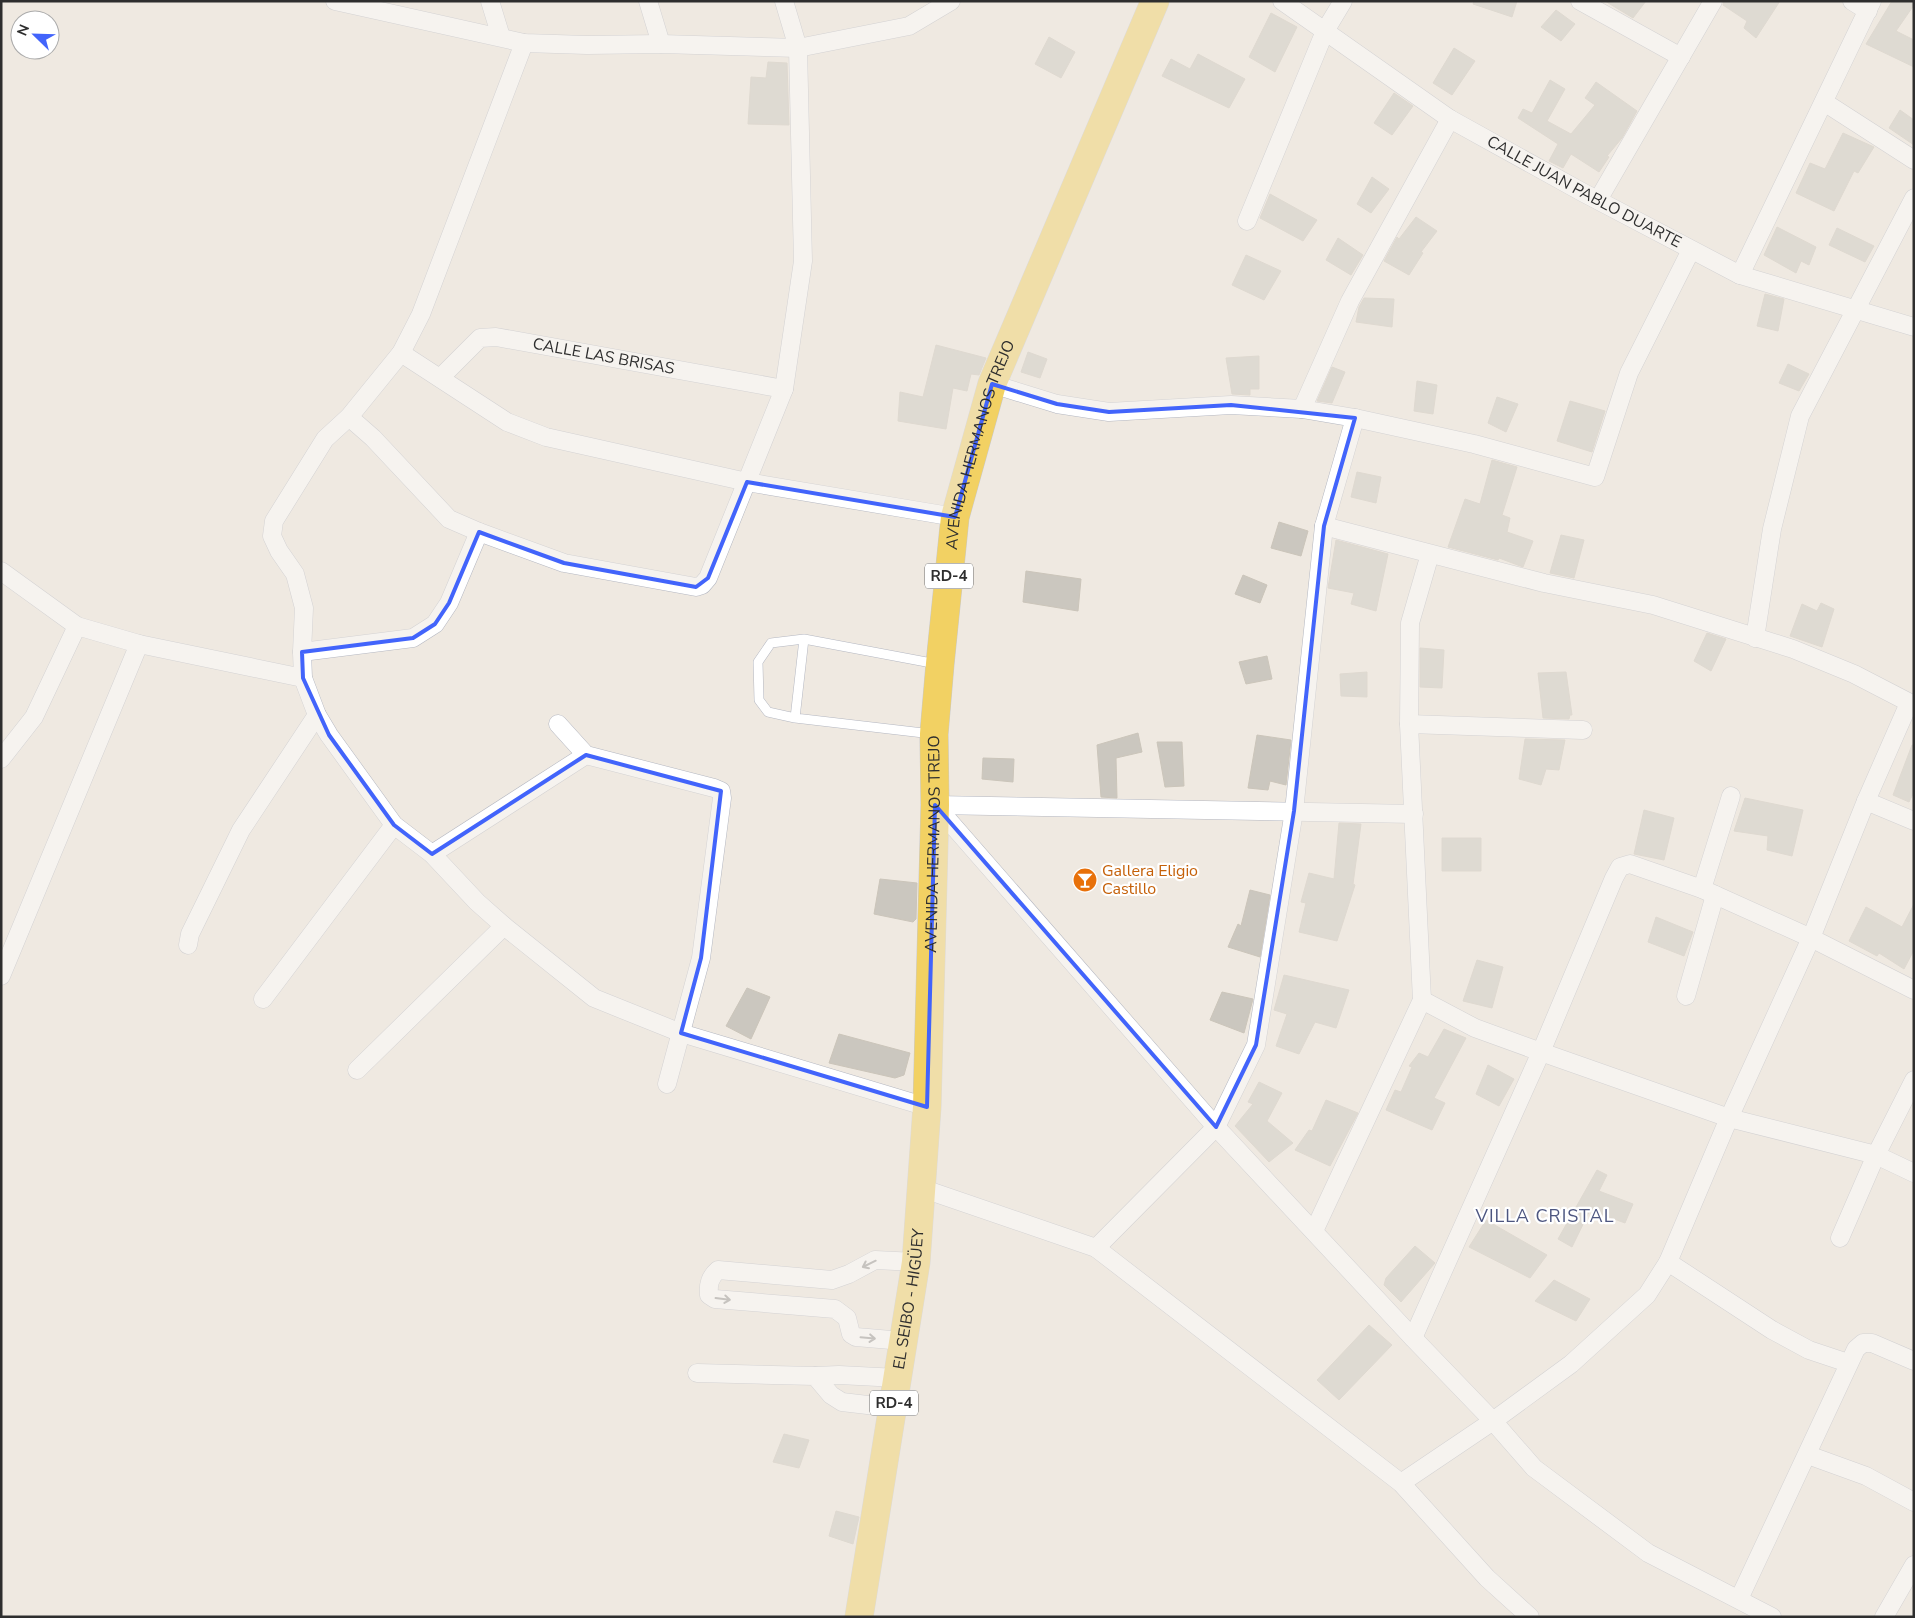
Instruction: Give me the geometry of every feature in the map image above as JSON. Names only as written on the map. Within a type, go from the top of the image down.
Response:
[{"type":"main road","name":"AVENIDA HERMANOS TREJO","points":[[921,1188],[927,1107],[935,805],[934,734],[955,517],[992,384],[1155,1]]},
{"type":"main road","name":"EL SEIBO - HIGÜEY","points":[[860,1617],[916,1262],[921,1188]]},
{"type":"street","points":[[335,1],[368,5],[524,42],[588,45],[661,44],[798,48],[909,26],[924,9],[951,1]]},
{"type":"street","points":[[490,1],[501,37]]},
{"type":"street","points":[[648,1],[661,44]]},
{"type":"street","points":[[349,417],[373,438],[449,519],[564,564],[696,587],[702,585],[708,578],[784,389],[803,261],[798,48],[784,1]]},
{"type":"street","name":"CALLE JUAN PABLO DUARTE","points":[[1282,1],[1450,119],[1691,250],[1740,275],[1914,327]]},
{"type":"street","points":[[1247,221],[1326,31],[1343,1]]},
{"type":"street","points":[[1580,1],[1681,57]]},
{"type":"street","points":[[1598,200],[1713,1]]},
{"type":"street","points":[[1740,275],[1870,6],[1852,1]]},
{"type":"street","points":[[524,42],[420,314],[401,353],[349,417],[325,439],[274,521],[272,536],[279,551],[295,574],[304,608],[302,652],[304,678],[317,715],[329,735],[394,825],[432,854],[477,902],[504,926],[594,998],[681,1033],[927,1107]]},
{"type":"street","points":[[1824,102],[1914,160]]},
{"type":"street","points":[[1302,409],[1350,301],[1450,119]]},
{"type":"street","points":[[1755,638],[1772,529],[1800,416],[1914,198]]},
{"type":"street","points":[[992,384],[1057,404],[1109,412],[1231,405],[1302,409],[1355,418],[1474,444],[1595,477],[1629,373],[1691,250]]},
{"type":"street","name":"CALLE LAS BRISAS","points":[[440,378],[480,338],[496,337],[784,389]]},
{"type":"street","points":[[401,353],[507,422],[546,437],[747,482],[955,517]]},
{"type":"street","points":[[1096,1248],[1216,1127],[1256,1045],[1294,811],[1324,526],[1355,418]]},
{"type":"street","points":[[1324,526],[1544,583],[1654,605],[1793,649],[1854,674],[1911,704],[1866,801],[1811,938],[1729,1118],[1668,1262],[1647,1295],[1578,1358],[1494,1421],[1401,1483]]},
{"type":"street","points":[[302,652],[413,638],[435,624],[449,603],[479,532]]},
{"type":"street","points":[[1314,1231],[1422,1000],[1409,724],[1410,623],[1430,554]]},
{"type":"street","points":[[1,571],[77,626],[139,644],[304,678]]},
{"type":"street","points":[[1,759],[34,717],[77,626]]},
{"type":"street","points":[[1,976],[139,644]]},
{"type":"street","points":[[188,945],[190,934],[241,830],[317,715]]},
{"type":"street","points":[[558,724],[586,754],[721,791],[722,798],[701,958],[667,1084]]},
{"type":"street","points":[[1409,724],[1583,730]]},
{"type":"street","points":[[432,854],[586,754]]},
{"type":"street","points":[[1686,996],[1731,796]]},
{"type":"street","points":[[1866,801],[1914,821]]},
{"type":"street","points":[[935,805],[1414,814]]},
{"type":"street","points":[[935,805],[1216,1127],[1413,1338],[1494,1421],[1534,1468],[1648,1553],[1772,1617]]},
{"type":"street","points":[[263,999],[394,825]]},
{"type":"street","points":[[1413,1338],[1542,1052],[1620,867],[1630,864],[1709,892],[1811,938],[1914,990]]},
{"type":"street","points":[[357,1070],[504,926]]},
{"type":"street","points":[[1422,1000],[1475,1028],[1729,1118],[1876,1155],[1914,1173]]},
{"type":"street","points":[[1840,1238],[1876,1155],[1914,1080]]},
{"type":"street","points":[[921,1188],[1096,1248],[1401,1483],[1487,1578],[1530,1617]]},
{"type":"street","points":[[904,1341],[856,1337],[851,1334],[847,1318],[835,1308],[715,1299],[709,1295],[708,1286],[712,1275],[718,1270],[832,1280],[849,1274],[875,1260],[916,1262]]},
{"type":"street","points":[[1668,1262],[1772,1330],[1809,1350],[1848,1363]]},
{"type":"street","points":[[825,1307],[832,1280]]},
{"type":"street","points":[[1739,1599],[1856,1349],[1863,1343],[1872,1343],[1914,1361]]},
{"type":"street","points":[[697,1372],[815,1376],[839,1374],[898,1378]]},
{"type":"street","points":[[815,1376],[831,1395],[842,1402],[893,1408]]},
{"type":"street","points":[[1808,1455],[1866,1476],[1914,1502]]},
{"type":"street","points":[[1884,1617],[1914,1565]]},
{"type":"lane","points":[[795,718],[804,639]]},
{"type":"lane","points":[[934,734],[795,718],[768,712],[760,700],[758,662],[771,643],[804,639],[940,664]]},
{"type":"highlighted area","points":[[992,384],[1057,404],[1109,412],[1231,405],[1355,418],[1324,526],[1294,811],[1256,1045],[1216,1127],[935,805],[927,1107],[681,1033],[701,958],[721,791],[586,755],[432,854],[394,825],[329,735],[303,678],[302,652],[413,638],[435,624],[449,603],[479,532],[564,563],[696,587],[708,578],[747,482],[955,517]]},
{"type":"building","points":[[1474,1],[1517,1],[1512,17],[1473,4]]},
{"type":"building","points":[[1605,1],[1646,1],[1633,18]]},
{"type":"building","points":[[1724,1],[1780,1],[1756,38],[1744,28],[1747,21],[1723,5]]},
{"type":"building","points":[[1892,1],[1914,1],[1914,5],[1896,31],[1914,40],[1914,67],[1866,44]]},
{"type":"building","points":[[1556,10],[1575,24],[1561,41],[1541,27]]},
{"type":"building","points":[[1271,13],[1297,27],[1275,72],[1249,57]]},
{"type":"building","points":[[1049,37],[1075,52],[1061,78],[1035,64]]},
{"type":"building","points":[[1454,48],[1475,61],[1452,95],[1433,83]]},
{"type":"building","points":[[1198,54],[1245,79],[1229,108],[1162,76],[1171,59],[1190,69]]},
{"type":"building","points":[[768,62],[787,63],[789,125],[748,124],[751,77],[766,78]]},
{"type":"building","points":[[1550,80],[1565,89],[1547,121],[1571,134],[1595,105],[1585,98],[1596,82],[1637,111],[1622,138],[1607,156],[1609,157],[1599,172],[1571,154],[1563,168],[1549,161],[1558,144],[1518,118],[1523,109],[1532,113]]},
{"type":"building","points":[[1394,93],[1413,106],[1392,135],[1374,123]]},
{"type":"building","points":[[1900,110],[1914,120],[1914,145],[1889,128]]},
{"type":"building","points":[[1843,133],[1874,147],[1858,173],[1854,171],[1834,211],[1796,193],[1810,163],[1825,169]]},
{"type":"building","points":[[1372,177],[1389,189],[1371,213],[1357,204]]},
{"type":"building","points":[[1270,194],[1317,220],[1303,241],[1260,218]]},
{"type":"building","points":[[1416,217],[1437,231],[1421,252],[1423,253],[1409,275],[1384,261],[1397,237],[1399,239]]},
{"type":"building","points":[[1777,227],[1816,247],[1809,265],[1801,261],[1796,273],[1764,255]]},
{"type":"building","points":[[1837,228],[1874,246],[1865,262],[1829,245]]},
{"type":"building","points":[[1338,238],[1363,255],[1351,275],[1326,260]]},
{"type":"building","points":[[1246,255],[1281,271],[1264,300],[1232,285]]},
{"type":"building","points":[[1765,294],[1784,299],[1778,331],[1757,326]]},
{"type":"building","points":[[1364,298],[1394,299],[1392,327],[1356,322],[1359,307]]},
{"type":"building","points":[[936,345],[986,358],[979,375],[971,374],[967,391],[953,388],[946,429],[898,421],[900,392],[923,397]]},
{"type":"building","points":[[1028,352],[1047,359],[1040,378],[1021,372]]},
{"type":"building","points":[[1259,356],[1259,389],[1250,389],[1250,395],[1232,394],[1226,358]]},
{"type":"building","points":[[1788,364],[1809,374],[1799,391],[1779,383]]},
{"type":"building","points":[[1332,367],[1345,372],[1332,403],[1317,401]]},
{"type":"building","points":[[1417,381],[1437,385],[1433,414],[1414,411]]},
{"type":"building","points":[[1497,397],[1518,404],[1506,432],[1488,423]]},
{"type":"building","points":[[1570,401],[1605,411],[1592,452],[1557,441]]},
{"type":"building","points":[[1492,460],[1517,467],[1502,515],[1510,518],[1507,532],[1533,541],[1523,567],[1499,558],[1498,560],[1448,547],[1465,499],[1480,504]]},
{"type":"building","points":[[1357,472],[1381,477],[1376,503],[1351,497]]},
{"type":"building","points":[[1279,522],[1308,531],[1301,556],[1271,548]]},
{"type":"building","points":[[1561,535],[1584,540],[1574,578],[1550,573]]},
{"type":"building","points":[[1336,540],[1388,554],[1376,611],[1351,604],[1354,593],[1328,588]]},
{"type":"building","points":[[1026,571],[1081,579],[1078,611],[1023,602]]},
{"type":"building","points":[[1243,575],[1267,585],[1260,603],[1235,594]]},
{"type":"building","points":[[1821,603],[1834,609],[1822,647],[1790,636],[1802,604],[1817,611]]},
{"type":"building","points":[[1707,633],[1726,639],[1711,671],[1694,661]]},
{"type":"building","points":[[1420,648],[1444,650],[1442,688],[1420,687]]},
{"type":"building","points":[[1267,656],[1272,679],[1246,684],[1239,662]]},
{"type":"building","points":[[1367,672],[1367,697],[1341,696],[1340,674]]},
{"type":"building","points":[[1566,672],[1572,715],[1570,715],[1569,719],[1543,718],[1538,673]]},
{"type":"building","points":[[1138,733],[1142,752],[1116,758],[1117,798],[1101,797],[1097,745]]},
{"type":"building","points":[[1257,735],[1291,740],[1286,785],[1270,781],[1268,790],[1248,788]]},
{"type":"building","points":[[1525,739],[1565,740],[1559,770],[1546,769],[1541,785],[1519,779]]},
{"type":"building","points":[[1157,742],[1182,742],[1184,786],[1165,787]]},
{"type":"building","points":[[1912,745],[1914,745],[1914,792],[1909,802],[1893,795]]},
{"type":"building","points":[[983,758],[1014,759],[1013,782],[982,779]]},
{"type":"building","points":[[1745,798],[1803,810],[1792,856],[1767,850],[1768,836],[1734,831]]},
{"type":"building","points":[[1644,810],[1674,818],[1664,860],[1634,854]]},
{"type":"building","points":[[1339,823],[1361,824],[1353,884],[1355,885],[1337,941],[1299,932],[1306,903],[1301,902],[1309,873],[1334,879]]},
{"type":"building","points":[[1442,838],[1481,838],[1481,871],[1442,871]]},
{"type":"building","points":[[880,879],[917,883],[916,919],[913,922],[874,914]]},
{"type":"building","points":[[1250,890],[1270,895],[1260,957],[1228,947],[1238,924],[1241,926]]},
{"type":"building","points":[[1914,904],[1914,950],[1904,969],[1879,953],[1877,956],[1849,941],[1866,907],[1902,927]]},
{"type":"building","points":[[1656,917],[1693,932],[1684,956],[1648,942]]},
{"type":"building","points":[[1477,960],[1503,967],[1492,1008],[1463,1001]]},
{"type":"building","points":[[1284,975],[1349,990],[1336,1028],[1315,1022],[1299,1054],[1276,1046],[1287,1014],[1274,1010]]},
{"type":"building","points":[[747,988],[770,997],[751,1039],[726,1026]]},
{"type":"building","points":[[1222,992],[1253,999],[1244,1033],[1210,1020]]},
{"type":"building","points":[[1444,1029],[1466,1038],[1434,1098],[1445,1103],[1432,1130],[1386,1110],[1395,1090],[1401,1092],[1412,1067],[1409,1066],[1419,1053],[1428,1057]]},
{"type":"building","points":[[839,1034],[910,1053],[904,1075],[895,1078],[829,1063]]},
{"type":"building","points":[[1488,1065],[1514,1079],[1499,1106],[1476,1094]]},
{"type":"building","points":[[1259,1082],[1282,1093],[1267,1121],[1293,1143],[1269,1162],[1235,1126],[1253,1104],[1248,1102]]},
{"type":"building","points":[[1326,1100],[1358,1113],[1330,1166],[1295,1150],[1309,1130],[1312,1131]]},
{"type":"building","points":[[1597,1170],[1607,1175],[1599,1191],[1633,1204],[1625,1223],[1590,1210],[1572,1247],[1558,1239]]},
{"type":"building","points":[[1486,1220],[1547,1255],[1530,1278],[1469,1247]]},
{"type":"building","points":[[1415,1246],[1435,1263],[1401,1302],[1384,1285],[1386,1278]]},
{"type":"building","points":[[1554,1280],[1590,1299],[1576,1321],[1535,1301]]},
{"type":"building","points":[[1369,1325],[1392,1345],[1339,1400],[1317,1380]]},
{"type":"building","points":[[784,1434],[809,1440],[799,1468],[773,1462]]},
{"type":"building","points":[[836,1511],[859,1517],[853,1544],[829,1536]]},
{"type":"place","name":"Gallera Eligio Castillo","points":[[1085,880]]},
{"type":"district","name":"VILLA CRISTAL","points":[[1545,1216]]}]
